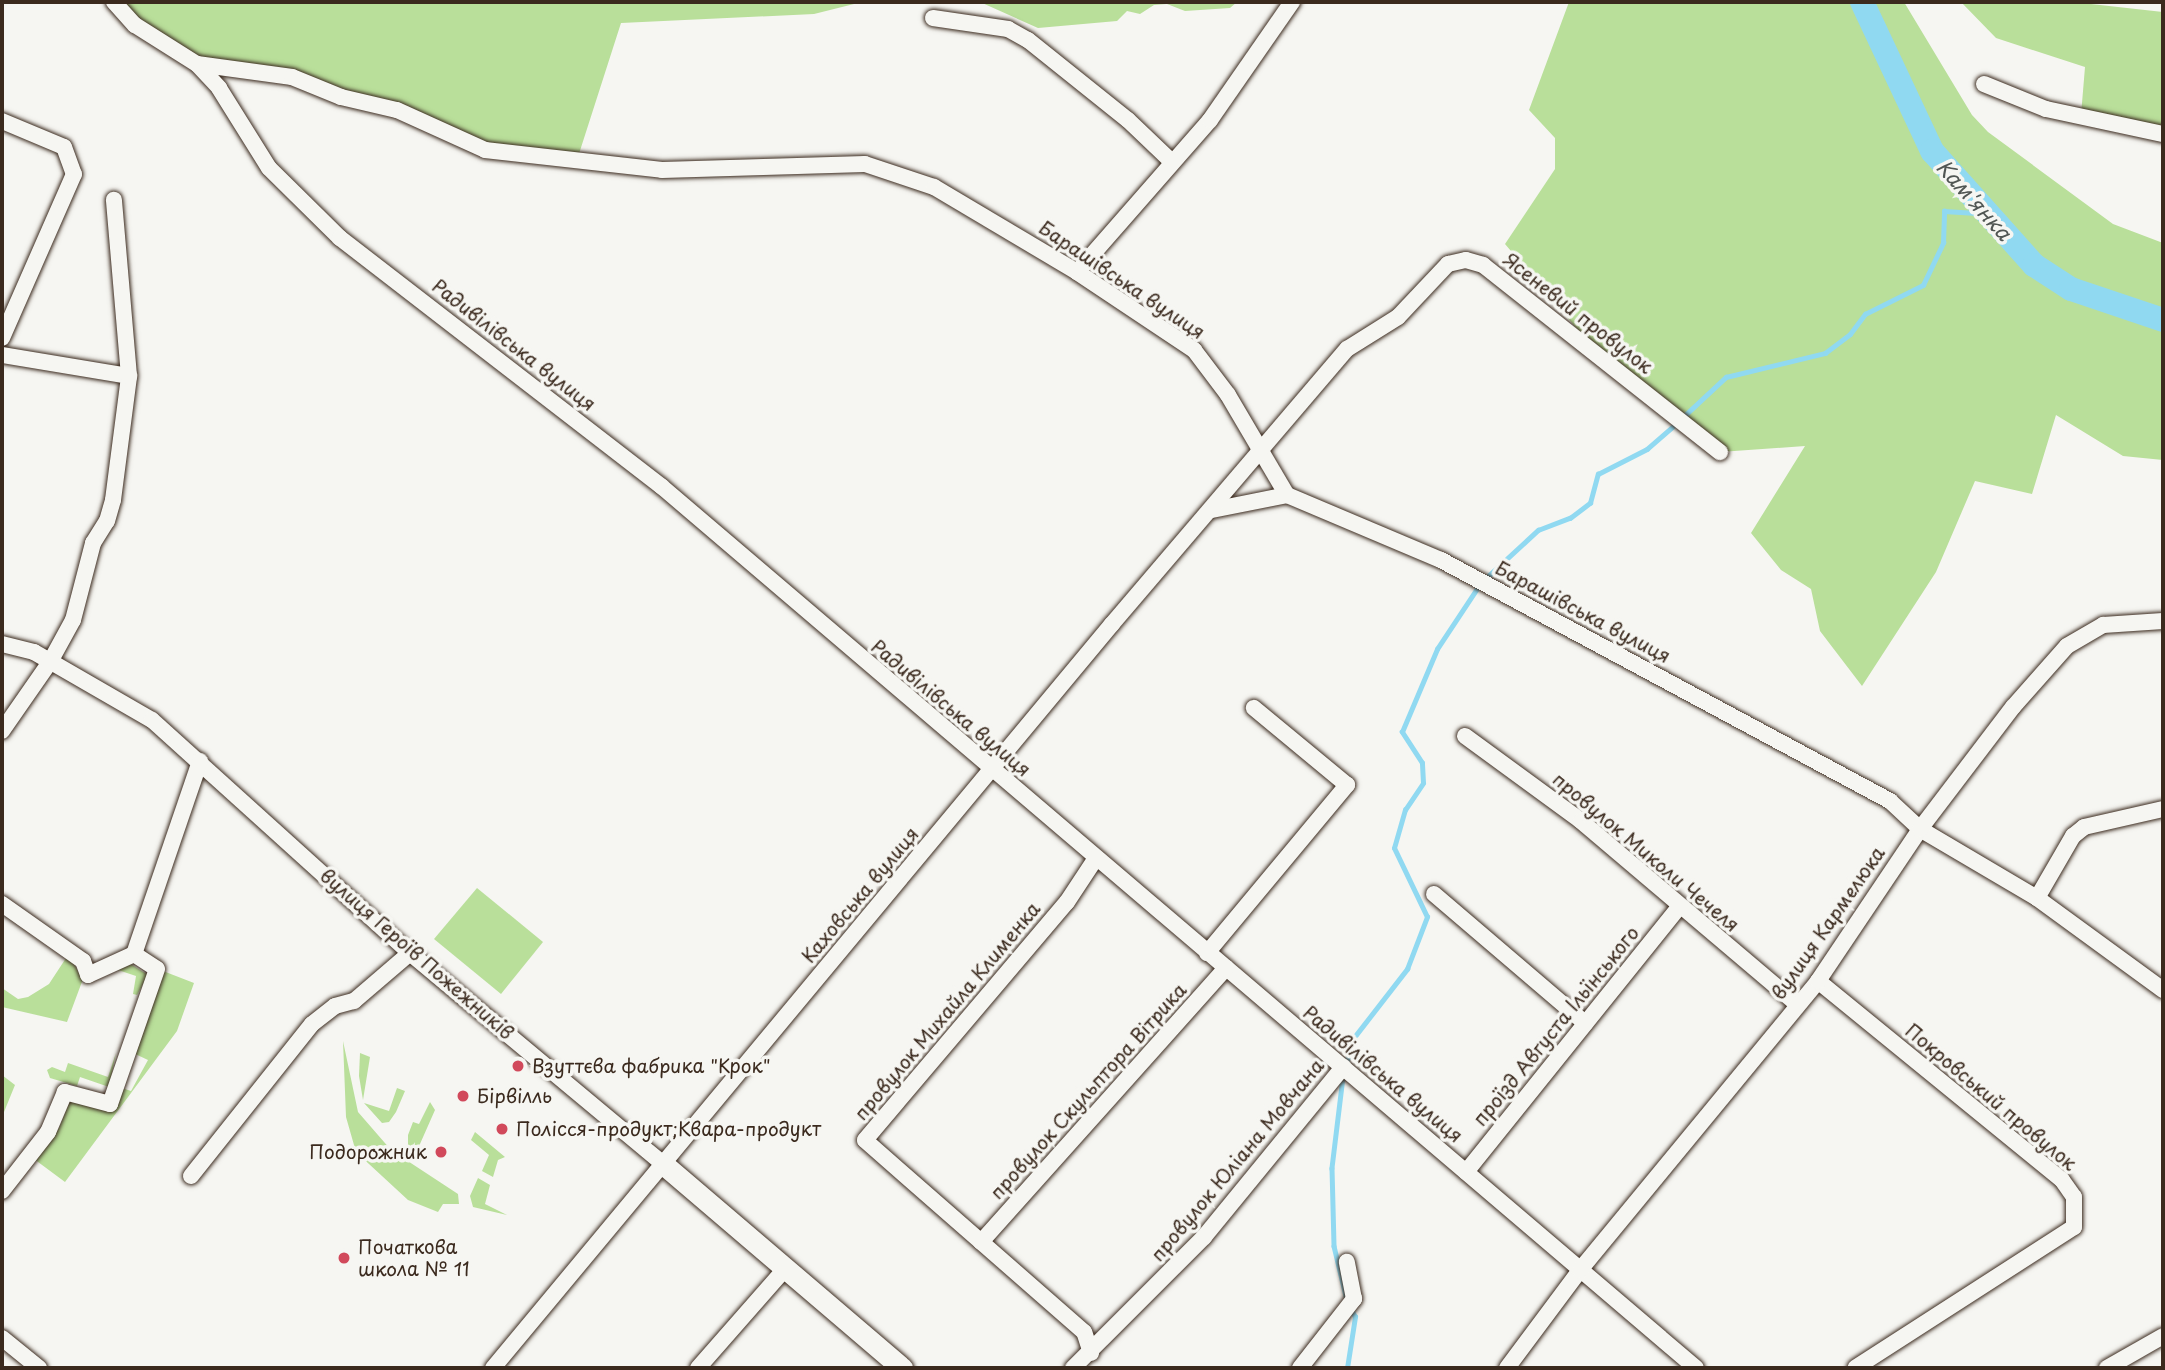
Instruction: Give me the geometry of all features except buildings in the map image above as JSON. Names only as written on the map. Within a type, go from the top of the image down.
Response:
[{"type":"street","name":"Барашівська вулиця","points":[[114,2],[135,25],[198,64],[292,77],[341,97],[397,110],[485,150],[662,170],[865,164],[934,187],[1077,272],[1194,350],[1228,395],[1287,495],[1441,560],[1890,801],[1920,829],[2037,898],[2163,990]]},
{"type":"street","points":[[1077,272],[1210,120],[1292,2]]},
{"type":"street","points":[[933,18],[1008,29],[1028,40],[1128,120],[1171,162]]},
{"type":"street","name":"Радивілівська вулиця","points":[[198,64],[225,97],[270,168],[331,229],[661,486],[1696,1368]]},
{"type":"street","points":[[225,97],[231,80],[255,72]]},
{"type":"street","points":[[1984,84],[2046,109],[2119,128],[2163,134]]},
{"type":"street","points":[[2,121],[64,147],[74,174],[2,338]]},
{"type":"street","points":[[2,731],[50,662],[73,620],[93,543],[107,521],[129,376],[114,200]]},
{"type":"street","name":"Ясеневий провулок","points":[[1260,451],[1347,349],[1398,317],[1448,264],[1466,260],[1483,265],[1720,452]]},
{"type":"street","points":[[2,355],[129,376]]},
{"type":"street","name":"Каховська вулиця","points":[[493,1368],[1260,451]]},
{"type":"street","points":[[1212,510],[1287,495]]},
{"type":"street","name":"вулиця Кармелюка","points":[[1507,1368],[1580,1270],[1818,981],[1920,829],[2013,707],[2067,646],[2103,625],[2163,621]]},
{"type":"street","name":"вулиця Героїв Пожежників","points":[[2,644],[34,652],[152,720],[410,953],[902,1368]]},
{"type":"street","points":[[1207,953],[1347,785],[1254,708]]},
{"type":"street","name":"провулок Миколи Чечеля","points":[[1465,736],[1581,821],[1679,907],[1797,1004]]},
{"type":"street","points":[[2,904],[83,961],[88,975],[134,954],[200,761]]},
{"type":"street","points":[[2037,898],[2073,836],[2084,827],[2163,808]]},
{"type":"street","name":"провулок Михайла Клименка","points":[[1091,1353],[1084,1332],[865,1140],[1068,902],[1096,858]]},
{"type":"street","points":[[1434,894],[1585,1023]]},
{"type":"street","name":"проїзд Августа Ільїнського","points":[[1466,1172],[1679,907]]},
{"type":"street","points":[[191,1176],[312,1024],[335,1006],[354,1000],[410,953]]},
{"type":"street","points":[[2,1192],[48,1132],[65,1091],[110,1104],[157,969],[134,954]]},
{"type":"street","name":"провулок Скульптора Вітрика","points":[[981,1242],[1226,968]]},
{"type":"street","name":"Покровський провулок","points":[[1818,981],[2062,1180],[2074,1197],[2074,1227],[1855,1368]]},
{"type":"street","name":"провулок Юліана Мовчана","points":[[1073,1368],[1091,1353],[1204,1237],[1343,1067]]},
{"type":"street","points":[[1300,1368],[1354,1299],[1347,1262]]},
{"type":"street","points":[[698,1368],[785,1269]]},
{"type":"street","points":[[2107,1368],[2163,1336]]},
{"type":"street","points":[[2,1338],[38,1368]]},
{"type":"green space","points":[[114,2],[862,2],[814,14],[621,23],[577,160],[485,150],[292,77],[197,64]]},
{"type":"green space","points":[[980,2],[1237,2],[1230,8],[1185,11],[1167,4],[1154,5],[1140,14],[1127,11],[1117,21],[1038,28]]},
{"type":"green space","points":[[1569,2],[1904,2],[1972,115],[1988,132],[2113,224],[2163,243],[2163,460],[2123,456],[2056,415],[2032,494],[1975,481],[1936,572],[1862,686],[1820,631],[1811,589],[1781,570],[1751,533],[1805,446],[1720,452],[1605,362],[1505,244],[1555,169],[1555,138],[1529,110]]},
{"type":"green space","points":[[1961,2],[2073,2],[2163,12],[2163,134],[2081,115],[2085,67],[1996,38]]},
{"type":"green space","points":[[477,888],[543,942],[501,994],[434,939]]},
{"type":"green space","points":[[68,955],[83,979],[67,1022],[2,1007],[2,988],[18,999],[28,997],[49,984]]},
{"type":"green space","points":[[129,963],[148,975],[137,995],[133,994],[136,976],[109,967]]},
{"type":"green space","points":[[163,971],[194,983],[177,1031],[65,1182],[34,1159],[59,1128],[70,1101],[113,1110],[122,1088],[131,1091],[148,1060],[133,1053]]},
{"type":"green space","points":[[343,1041],[358,1112],[391,1150],[458,1194],[459,1204],[443,1204],[438,1212],[408,1200],[356,1152],[346,1117]]},
{"type":"green space","points":[[116,1053],[109,1087],[80,1077],[77,1086],[50,1078],[47,1070],[52,1067],[65,1072],[68,1063],[108,1077]]},
{"type":"green space","points":[[360,1053],[370,1057],[363,1100],[359,1076]]},
{"type":"green space","points":[[2,1075],[15,1085],[4,1112],[2,1111]]},
{"type":"green space","points":[[397,1088],[405,1091],[389,1122],[382,1123],[364,1103],[389,1111]]},
{"type":"green space","points":[[430,1102],[435,1110],[416,1153],[408,1145],[408,1135],[413,1122],[419,1124]]},
{"type":"green space","points":[[475,1132],[505,1157],[498,1160],[493,1177],[482,1171],[489,1155],[471,1140]]},
{"type":"green space","points":[[478,1178],[490,1185],[485,1204],[507,1215],[473,1207],[470,1196]]},
{"type":"waterway","name":"Кам'янка","points":[[1862,2],[1932,151],[2034,265],[2071,289],[2163,320]]},
{"type":"waterway","points":[[1682,418],[1726,377],[1825,353],[1850,334],[1865,314],[1923,285],[1943,243],[1944,211],[1993,214]]},
{"type":"waterway","points":[[1486,578],[1538,530],[1570,518],[1590,503],[1598,474],[1647,449],[1676,424]]},
{"type":"waterway","points":[[1346,1065],[1352,1040],[1407,969],[1427,917],[1394,848],[1405,810],[1423,783],[1422,763],[1402,732],[1437,649],[1480,584]]},
{"type":"waterway","points":[[1343,1077],[1332,1168],[1334,1246],[1347,1300]]},
{"type":"waterway","points":[[1347,1368],[1355,1317],[1350,1308]]},
{"type":"place","name":"Взуттєва фабрика \"Крок\"","points":[[518,1066]]},
{"type":"place","name":"Бірвілль","points":[[463,1096]]},
{"type":"place","name":"Полісся-продукт;Квара-продукт","points":[[502,1129]]},
{"type":"place","name":"Подорожник","points":[[441,1152]]},
{"type":"place","name":"Початкова школа № 11","points":[[344,1258]]}]
